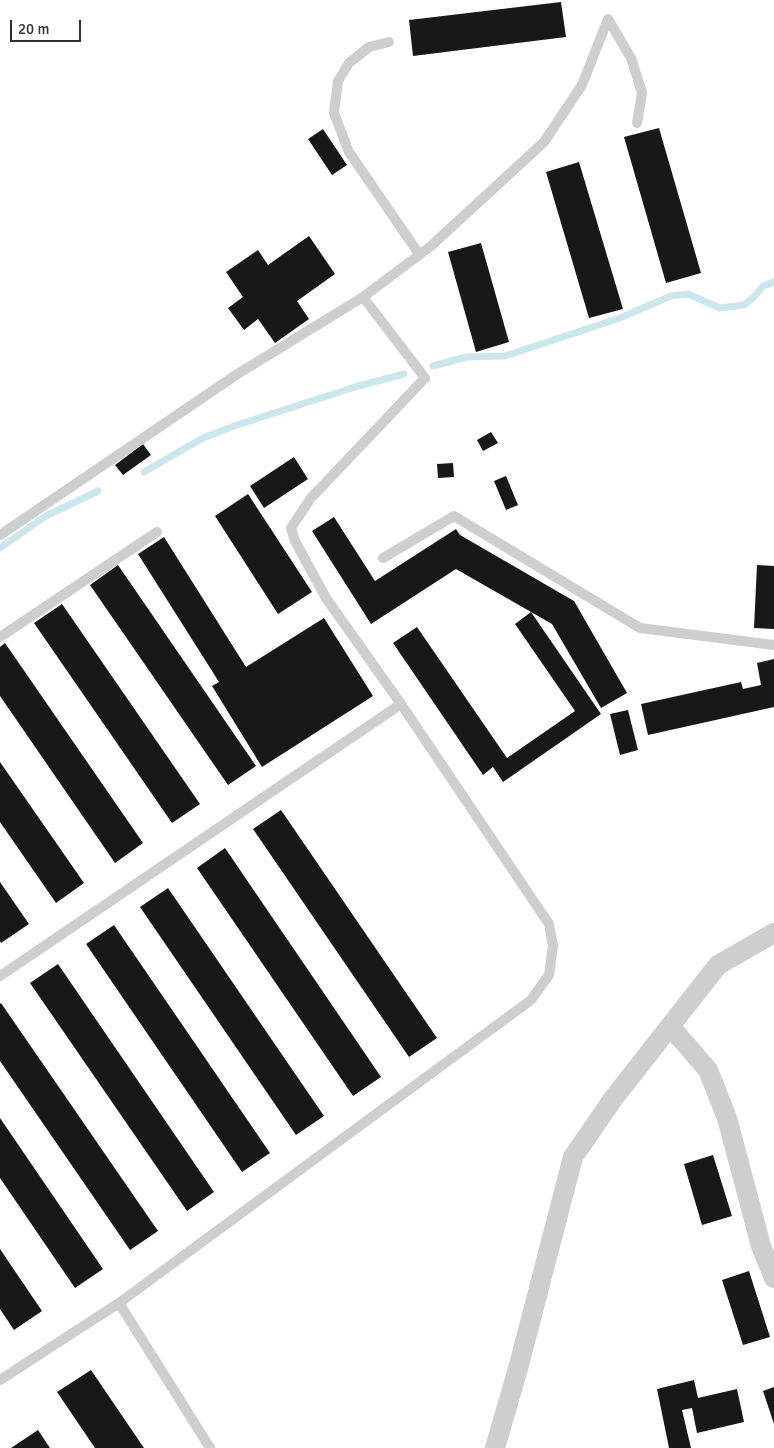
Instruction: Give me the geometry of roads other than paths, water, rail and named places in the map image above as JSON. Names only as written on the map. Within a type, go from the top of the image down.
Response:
[{"type":"street","points":[[494,1448],[519,1365],[573,1157],[613,1099],[718,965],[774,933]]},
{"type":"street","points":[[670,1026],[708,1070],[727,1118],[761,1246],[774,1278]]},
{"type":"lane","points":[[0,535],[236,375],[363,297],[431,246],[544,142],[582,85],[608,19],[631,58],[642,93],[638,123]]},
{"type":"lane","points":[[389,42],[369,47],[349,63],[338,82],[334,112],[349,152],[419,254]]},
{"type":"lane","points":[[0,1380],[119,1302],[531,1000],[549,975],[553,946],[548,924],[401,704],[326,598],[290,528],[311,498],[425,378],[363,297]]},
{"type":"lane","points":[[383,558],[454,516],[640,628],[774,645]]},
{"type":"lane","points":[[0,637],[157,532]]},
{"type":"lane","points":[[0,976],[401,704]]},
{"type":"lane","points":[[119,1302],[210,1448]]},
{"type":"waterway","points":[[433,366],[466,357],[505,356],[620,318],[671,296],[688,294],[720,308],[744,305],[763,286],[774,282]]},
{"type":"waterway","points":[[144,472],[203,438],[234,426],[358,386],[404,374]]},
{"type":"waterway","points":[[0,548],[46,516],[98,491]]}]
